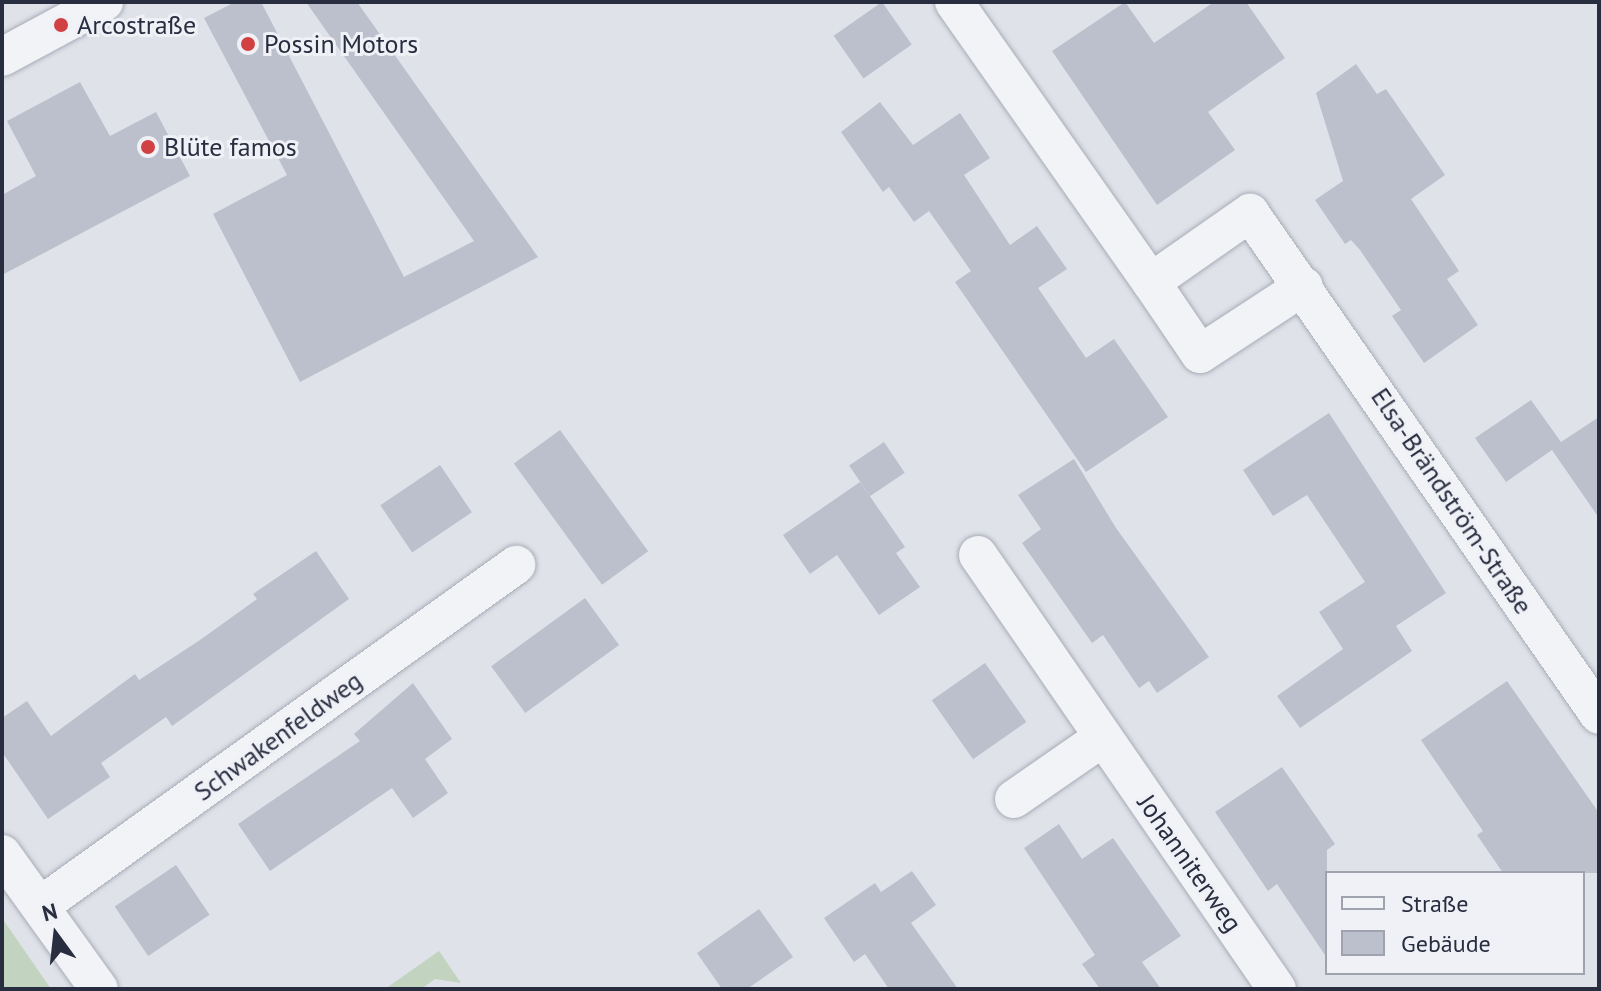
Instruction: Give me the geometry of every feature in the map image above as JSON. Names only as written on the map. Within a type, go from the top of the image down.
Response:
[{"type":"street","points":[[2,57],[104,2]]},
{"type":"street","points":[[954,2],[1200,354],[1304,286]]},
{"type":"street","name":"Elsa-Brändström-Straße","points":[[1151,282],[1250,213],[1304,286],[1599,715]]},
{"type":"street","name":"Johanniterweg","points":[[978,555],[1277,989]]},
{"type":"street","name":"Schwakenfeldweg","points":[[40,906],[516,565]]},
{"type":"street","points":[[1014,799],[1102,738]]},
{"type":"street","points":[[2,854],[99,989]]},
{"type":"green space","points":[[2,918],[51,989],[2,989]]},
{"type":"green space","points":[[439,951],[461,983],[435,979],[421,989],[385,989]]},
{"type":"building","points":[[235,2],[261,2],[404,277],[474,241],[306,2],[357,2],[538,257],[300,382],[213,214],[287,175],[204,18]]},
{"type":"building","points":[[882,2],[912,45],[863,78],[834,36]]},
{"type":"building","points":[[1125,2],[1154,43],[1214,2],[1246,2],[1285,58],[1208,112],[1235,150],[1157,205],[1052,51]]},
{"type":"building","points":[[1356,64],[1377,94],[1386,89],[1445,175],[1411,199],[1459,271],[1447,279],[1478,325],[1424,363],[1392,316],[1401,310],[1360,250],[1351,240],[1345,244],[1315,200],[1343,181],[1316,93]]},
{"type":"building","points":[[80,82],[110,136],[156,112],[190,176],[2,275],[2,195],[36,176],[7,121]]},
{"type":"building","points":[[880,102],[913,145],[960,113],[990,158],[964,175],[1010,245],[1037,226],[1067,269],[1038,288],[1086,358],[1114,339],[1168,417],[1086,472],[955,282],[971,271],[929,211],[914,222],[889,187],[883,192],[841,132]]},
{"type":"building","points":[[1531,400],[1561,442],[1599,417],[1599,518],[1552,450],[1506,482],[1475,438]]},
{"type":"building","points":[[1329,413],[1446,593],[1396,626],[1412,651],[1300,728],[1277,696],[1343,649],[1319,612],[1365,582],[1307,495],[1273,516],[1243,470]]},
{"type":"building","points":[[560,430],[648,551],[602,585],[514,464]]},
{"type":"building","points":[[884,442],[905,473],[870,496],[849,465]]},
{"type":"building","points":[[1074,459],[1116,528],[1209,657],[1157,693],[1149,681],[1139,688],[1103,635],[1092,643],[1022,543],[1041,529],[1018,495]]},
{"type":"building","points":[[440,465],[472,512],[412,553],[380,505]]},
{"type":"building","points":[[860,482],[905,547],[896,553],[920,587],[879,615],[837,555],[810,574],[783,535]]},
{"type":"building","points":[[316,551],[349,599],[172,726],[166,717],[101,763],[110,777],[48,819],[2,752],[2,718],[27,701],[51,736],[135,674],[139,680],[200,640],[257,599],[253,594]]},
{"type":"building","points":[[585,598],[619,645],[525,713],[491,666]]},
{"type":"building","points":[[985,663],[1026,722],[973,759],[932,700]]},
{"type":"building","points":[[1507,681],[1599,813],[1599,873],[1502,871],[1477,835],[1483,831],[1421,740]]},
{"type":"building","points":[[413,683],[452,739],[425,759],[448,793],[413,818],[392,788],[270,871],[238,824],[360,741],[354,734]]},
{"type":"building","points":[[1282,767],[1335,844],[1327,850],[1325,871],[1325,955],[1277,884],[1268,891],[1215,812]]},
{"type":"building","points":[[1059,824],[1082,859],[1113,838],[1181,936],[1142,962],[1161,989],[1100,989],[1082,964],[1095,955],[1024,848]]},
{"type":"building","points":[[176,865],[210,915],[148,956],[115,906]]},
{"type":"building","points":[[912,871],[936,905],[911,923],[958,989],[889,989],[865,954],[854,962],[824,918],[875,883],[881,892]]},
{"type":"building","points":[[759,909],[793,957],[747,989],[722,989],[697,953]]},
{"type":"place","name":"Arcostraße","points":[[61,25]]},
{"type":"place","name":"Possin Motors","points":[[248,44]]},
{"type":"place","name":"Blüte famos","points":[[148,147]]}]
